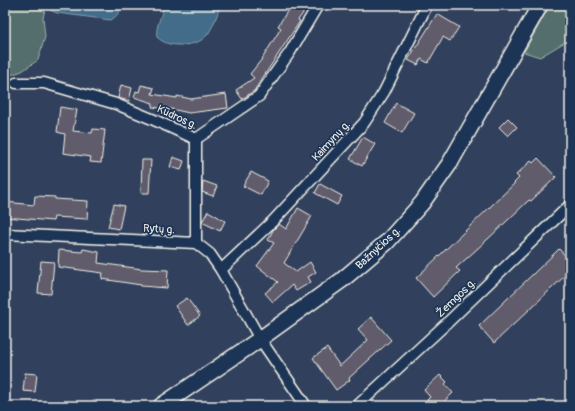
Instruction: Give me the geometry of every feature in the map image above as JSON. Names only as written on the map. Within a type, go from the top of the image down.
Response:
[{"type":"main road","name":"Bažnyčios g.","points":[[160,406],[342,280],[387,242],[422,203],[450,163],[540,5]]},
{"type":"street","name":"Kūdros g.","points":[[16,83],[44,83],[116,104],[196,139],[259,96],[290,52],[318,5]]},
{"type":"street","name":"Kaimynų g.","points":[[222,270],[274,220],[364,123],[384,92],[427,5]]},
{"type":"street","points":[[196,139],[196,243],[210,254],[222,270],[260,338],[306,406]]},
{"type":"street","name":"Žemgos g.","points":[[357,406],[446,324],[570,205]]},
{"type":"street","name":"Rytų g.","points":[[5,234],[196,243]]},
{"type":"green space","points":[[5,5],[46,5],[43,18],[45,37],[38,60],[22,71],[5,77]]},
{"type":"green space","points":[[550,5],[570,5],[570,39],[540,57],[524,52]]},
{"type":"water","points":[[48,5],[122,5],[118,14],[111,20],[57,13],[50,10]]},
{"type":"water","points":[[163,5],[217,5],[220,7],[211,30],[207,35],[196,42],[176,45],[164,42],[157,37],[157,28]]},
{"type":"building","points":[[291,5],[309,5],[254,91],[242,99],[236,90],[254,78],[250,74],[262,59],[281,28],[278,26]]},
{"type":"building","points":[[437,14],[459,27],[450,41],[443,37],[428,63],[421,59],[418,65],[408,60]]},
{"type":"building","points":[[121,85],[132,88],[129,101],[118,98]]},
{"type":"building","points":[[141,85],[154,88],[152,94],[177,98],[177,96],[191,99],[226,94],[228,108],[189,113],[167,108],[152,107],[153,103],[134,97],[136,91],[139,92]]},
{"type":"building","points":[[396,103],[414,113],[402,133],[385,123]]},
{"type":"building","points":[[60,107],[77,110],[73,131],[92,133],[93,129],[105,130],[101,163],[90,162],[91,157],[63,153],[65,134],[57,132]]},
{"type":"building","points":[[508,118],[517,127],[508,136],[499,127]]},
{"type":"building","points":[[363,137],[375,144],[362,166],[350,159]]},
{"type":"building","points":[[173,157],[184,161],[181,170],[170,167]]},
{"type":"building","points":[[538,158],[556,177],[456,268],[460,271],[433,297],[416,278],[514,184],[519,178],[516,175],[531,161],[533,163]]},
{"type":"building","points":[[142,160],[151,160],[149,193],[141,193]]},
{"type":"building","points":[[251,172],[268,181],[261,195],[243,186]]},
{"type":"building","points":[[203,181],[217,186],[213,196],[202,192]]},
{"type":"building","points":[[320,184],[342,196],[337,205],[315,193]]},
{"type":"building","points":[[35,196],[88,201],[87,219],[54,217],[53,221],[5,217],[5,202],[34,205]]},
{"type":"building","points":[[114,204],[124,206],[119,229],[108,227]]},
{"type":"building","points":[[298,208],[312,216],[284,263],[296,272],[310,262],[316,272],[308,277],[311,282],[296,291],[292,285],[273,302],[265,293],[278,282],[257,266],[274,243],[268,240],[273,230],[279,224],[286,229]]},
{"type":"building","points":[[208,211],[225,221],[220,231],[202,222]]},
{"type":"building","points":[[83,249],[99,252],[98,263],[142,269],[168,270],[167,288],[141,286],[102,279],[103,273],[58,267],[59,250],[82,252]]},
{"type":"building","points":[[559,249],[570,261],[570,271],[494,343],[479,326]]},
{"type":"building","points":[[41,261],[54,262],[51,294],[38,293]]},
{"type":"building","points":[[187,298],[200,316],[188,325],[175,306]]},
{"type":"building","points":[[371,317],[391,340],[349,378],[350,380],[336,390],[313,358],[327,348],[340,366],[368,340],[358,329]]},
{"type":"building","points":[[25,373],[37,374],[35,392],[23,391]]},
{"type":"building","points":[[440,375],[447,382],[445,384],[453,393],[439,406],[432,406],[427,400],[430,397],[424,390]]}]
